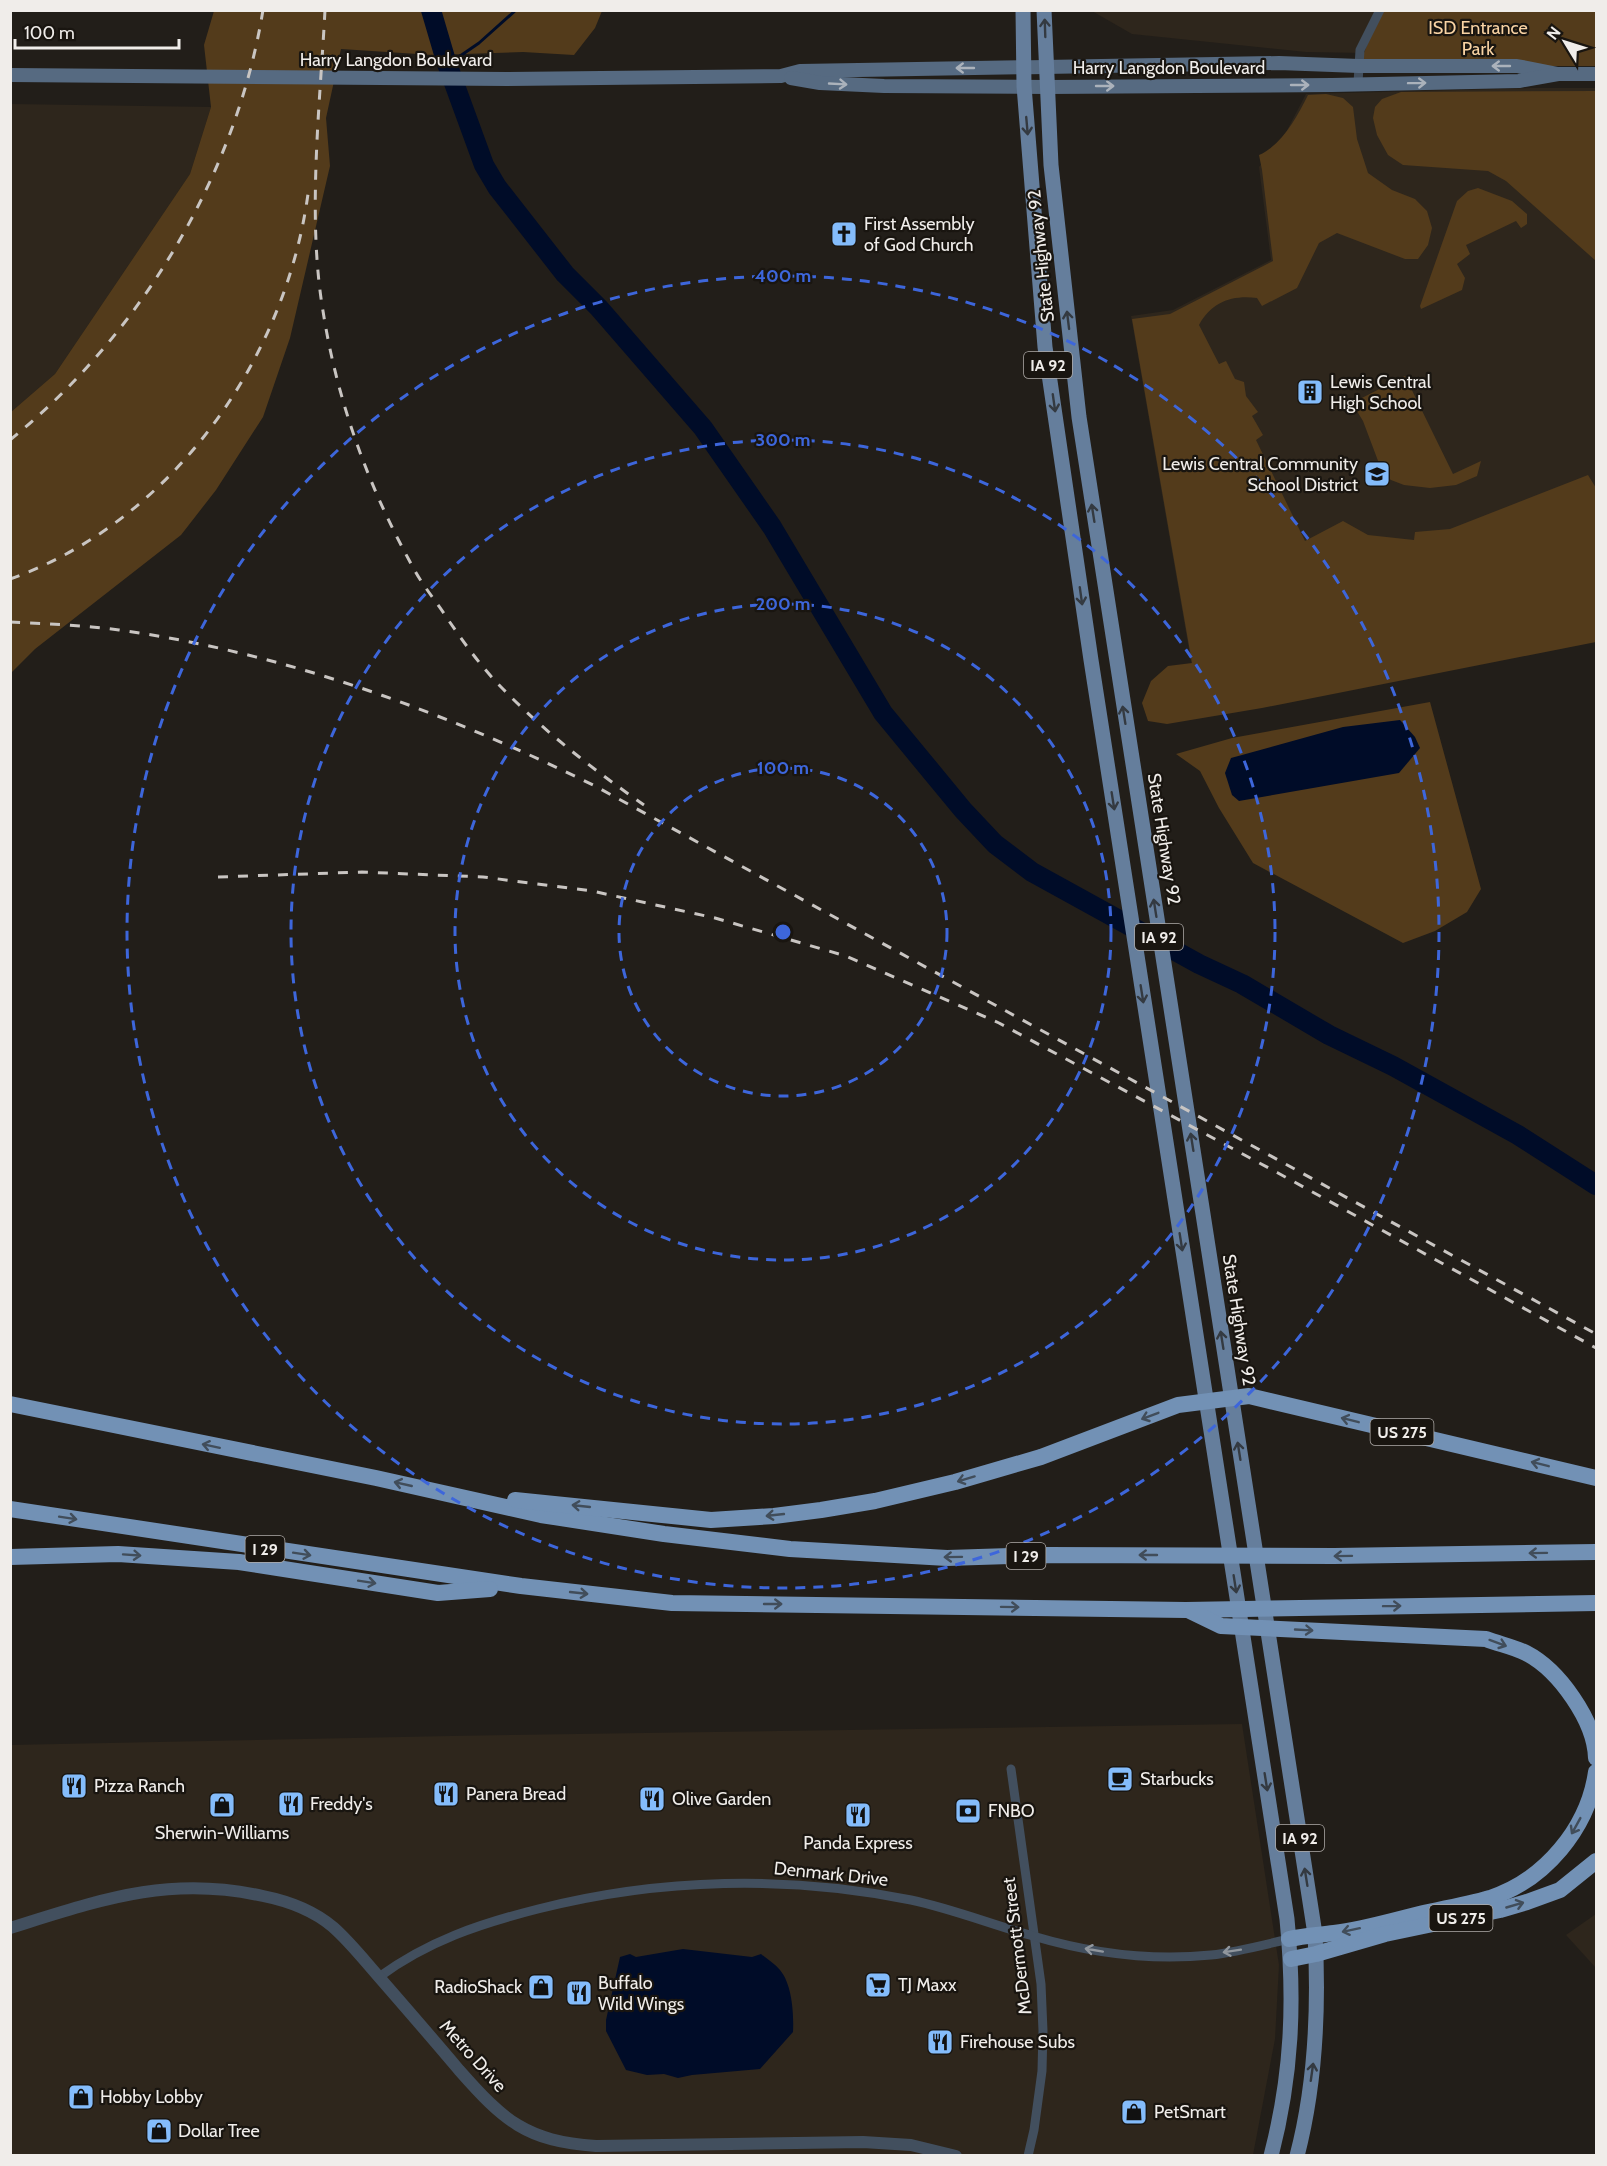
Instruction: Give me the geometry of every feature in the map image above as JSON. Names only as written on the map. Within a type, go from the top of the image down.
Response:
[{"type":"highway","name":"US 275","points":[[1206,1401],[1250,1396],[1596,1478]]},
{"type":"highway","points":[[460,1497],[546,1502],[711,1520],[822,1510],[875,1501],[955,1482],[1041,1457],[1178,1405],[1206,1401]]},
{"type":"highway","name":"I 29","points":[[10,1404],[541,1515],[664,1534],[790,1548],[947,1558],[1047,1555],[1334,1556],[1596,1552]]},
{"type":"highway","name":"I 29","points":[[10,1509],[521,1586],[672,1603],[1186,1610],[1596,1603]]},
{"type":"highway","points":[[10,1557],[118,1554],[239,1562],[438,1593],[521,1586]]},
{"type":"highway","points":[[1186,1610],[1221,1626],[1486,1639],[1527,1654],[1554,1675],[1571,1695],[1592,1734],[1596,1758]]},
{"type":"highway","points":[[1289,1939],[1334,1933],[1491,1898],[1519,1884],[1552,1859],[1570,1838],[1590,1800],[1596,1772]]},
{"type":"highway","name":"US 275","points":[[1316,1954],[1385,1934],[1500,1910],[1527,1902],[1560,1890],[1596,1862]]},
{"type":"highway","points":[[1291,1959],[1316,1954]]},
{"type":"main road","name":"State Highway 92","points":[[1023,10],[1024,86],[1045,347],[1091,660],[1289,1939],[1293,1995],[1291,2042],[1286,2087],[1272,2156]]},
{"type":"main road","name":"State Highway 92","points":[[1044,10],[1051,165],[1079,417],[1315,1934]]},
{"type":"main road","name":"Harry Langdon Boulevard","points":[[781,76],[800,71],[1279,63],[1359,66],[1517,66],[1558,74]]},
{"type":"main road","name":"Harry Langdon Boulevard","points":[[10,75],[506,79],[781,76],[820,83],[874,86],[1047,87],[1520,81],[1558,74],[1596,74]]},
{"type":"main road","name":"IA 92","points":[[1315,1934],[1316,1954]]},
{"type":"main road","points":[[1297,2156],[1315,2056],[1316,1954]]},
{"type":"street","points":[[1358,84],[1360,50],[1380,10]]},
{"type":"street","name":"McDermott Street","points":[[1011,1769],[1041,1984],[1042,2063],[1035,2130],[1028,2156]]},
{"type":"street","name":"Denmark Drive","points":[[379,1977],[414,1953],[484,1924],[584,1898],[686,1885],[786,1884],[850,1890],[945,1908],[1034,1937],[1098,1950],[1152,1956],[1208,1955],[1238,1951],[1289,1939]]},
{"type":"street","name":"Metro Drive","points":[[10,1928],[135,1892],[181,1888],[232,1891],[283,1902],[322,1919],[342,1935],[491,2104],[522,2129],[548,2139],[596,2146],[863,2142],[911,2145],[956,2156]]},
{"type":"shaded area","points":[[1092,11],[1596,11],[1596,57],[1306,52],[1132,34]]},
{"type":"shaded area","name":"Lewis Central Community School District","points":[[1596,88],[1596,632],[1200,713],[1131,316],[1173,310],[1271,260],[1259,167],[1283,138],[1306,94]]},
{"type":"shaded area","points":[[11,104],[211,107],[190,174],[55,374],[11,412]]},
{"type":"shaded area","points":[[1242,1724],[1279,1965],[1275,2039],[1253,2155],[11,2155],[10,1745]]},
{"type":"shaded area","points":[[1596,1914],[1596,1968],[1566,1935]]},
{"type":"green space","points":[[214,11],[602,11],[595,28],[574,55],[523,52],[433,55],[341,49],[326,118],[330,166],[290,338],[263,417],[216,490],[181,535],[35,649],[11,673],[11,412],[55,374],[190,174],[211,107],[204,45]]},
{"type":"green space","name":"ISD Entrance Park","points":[[1380,11],[1596,11],[1596,66],[1359,66]]},
{"type":"green space","points":[[1596,91],[1596,261],[1506,181],[1488,171],[1403,165],[1388,155],[1377,135],[1373,118],[1375,107],[1382,99],[1401,92]]},
{"type":"green space","points":[[1326,94],[1343,98],[1353,107],[1357,139],[1368,173],[1392,190],[1415,199],[1427,211],[1432,228],[1428,245],[1418,259],[1405,259],[1337,233],[1319,243],[1297,288],[1262,306],[1257,298],[1248,297],[1223,302],[1210,311],[1199,325],[1219,364],[1226,361],[1235,379],[1244,382],[1246,396],[1258,412],[1252,416],[1263,435],[1256,440],[1305,541],[1343,521],[1368,535],[1414,540],[1415,532],[1450,529],[1588,475],[1596,488],[1596,642],[1262,708],[1167,724],[1148,721],[1142,703],[1151,681],[1168,666],[1192,663],[1132,319],[1170,314],[1273,261],[1259,155],[1282,137],[1308,95]]},
{"type":"green space","points":[[1478,188],[1512,201],[1527,214],[1527,224],[1521,228],[1516,221],[1466,245],[1470,254],[1457,264],[1465,278],[1462,290],[1421,309],[1420,306],[1457,201],[1468,191]]},
{"type":"green space","points":[[1405,376],[1453,474],[1481,461],[1477,476],[1456,485],[1430,488],[1404,485],[1383,474],[1363,421],[1352,403]]},
{"type":"green space","points":[[1430,702],[1481,889],[1467,912],[1435,931],[1403,943],[1253,863],[1219,808],[1200,771],[1176,754],[1232,738]]},
{"type":"water","points":[[1400,720],[1415,737],[1420,748],[1399,773],[1239,801],[1232,795],[1225,773],[1231,758],[1343,727]]},
{"type":"water","points":[[683,1949],[752,1957],[761,1954],[784,1976],[791,1999],[793,2032],[760,2069],[678,2078],[664,2074],[647,2075],[626,2070],[606,2031],[606,2020],[620,1957],[630,1954],[636,1957]]},
{"type":"waterway","points":[[431,10],[446,61],[484,165],[497,187],[565,274],[599,308],[703,428],[772,527],[883,713],[963,810],[995,844],[1032,872],[1199,964],[1242,984],[1329,1035],[1393,1066],[1518,1135],[1596,1185]]},
{"type":"waterway","points":[[447,65],[479,43],[516,10]]},
{"type":"railway","points":[[10,440],[57,398],[101,352],[140,302],[175,248],[205,191],[230,132],[250,72],[263,10]]},
{"type":"railway","points":[[325,10],[316,161],[318,275],[329,345],[337,378],[369,476],[398,539],[418,575],[460,637],[495,681],[553,736],[644,805]]},
{"type":"railway","points":[[10,579],[69,552],[123,517],[171,474],[214,424],[249,369],[277,311],[297,249],[309,186]]},
{"type":"railway","points":[[10,622],[119,630],[181,640],[243,654],[303,670],[423,710],[538,759],[595,786],[1596,1334]]},
{"type":"railway","points":[[218,877],[362,872],[483,877],[592,891],[715,918],[846,956],[999,1023],[1596,1348]]},
{"type":"place","name":"First Assembly of God Church","points":[[844,234]]},
{"type":"place","name":"Lewis Central High School","points":[[1310,392]]},
{"type":"place","name":"Lewis Central Community School District","points":[[1377,474]]},
{"type":"place","name":"Starbucks","points":[[1120,1779]]},
{"type":"place","name":"Pizza Ranch","points":[[74,1786]]},
{"type":"place","name":"Panera Bread","points":[[446,1794]]},
{"type":"place","name":"Olive Garden","points":[[652,1799]]},
{"type":"place","name":"Freddy's","points":[[291,1804]]},
{"type":"place","name":"Sherwin-Williams","points":[[222,1805]]},
{"type":"place","name":"FNBO","points":[[968,1811]]},
{"type":"place","name":"Panda Express","points":[[858,1815]]},
{"type":"place","name":"TJ Maxx","points":[[878,1985]]},
{"type":"place","name":"RadioShack","points":[[541,1987]]},
{"type":"place","name":"Buffalo Wild Wings","points":[[579,1993]]},
{"type":"place","name":"Firehouse Subs","points":[[940,2042]]},
{"type":"place","name":"Hobby Lobby","points":[[81,2097]]},
{"type":"place","name":"PetSmart","points":[[1134,2112]]},
{"type":"place","name":"Dollar Tree","points":[[159,2131]]}]
